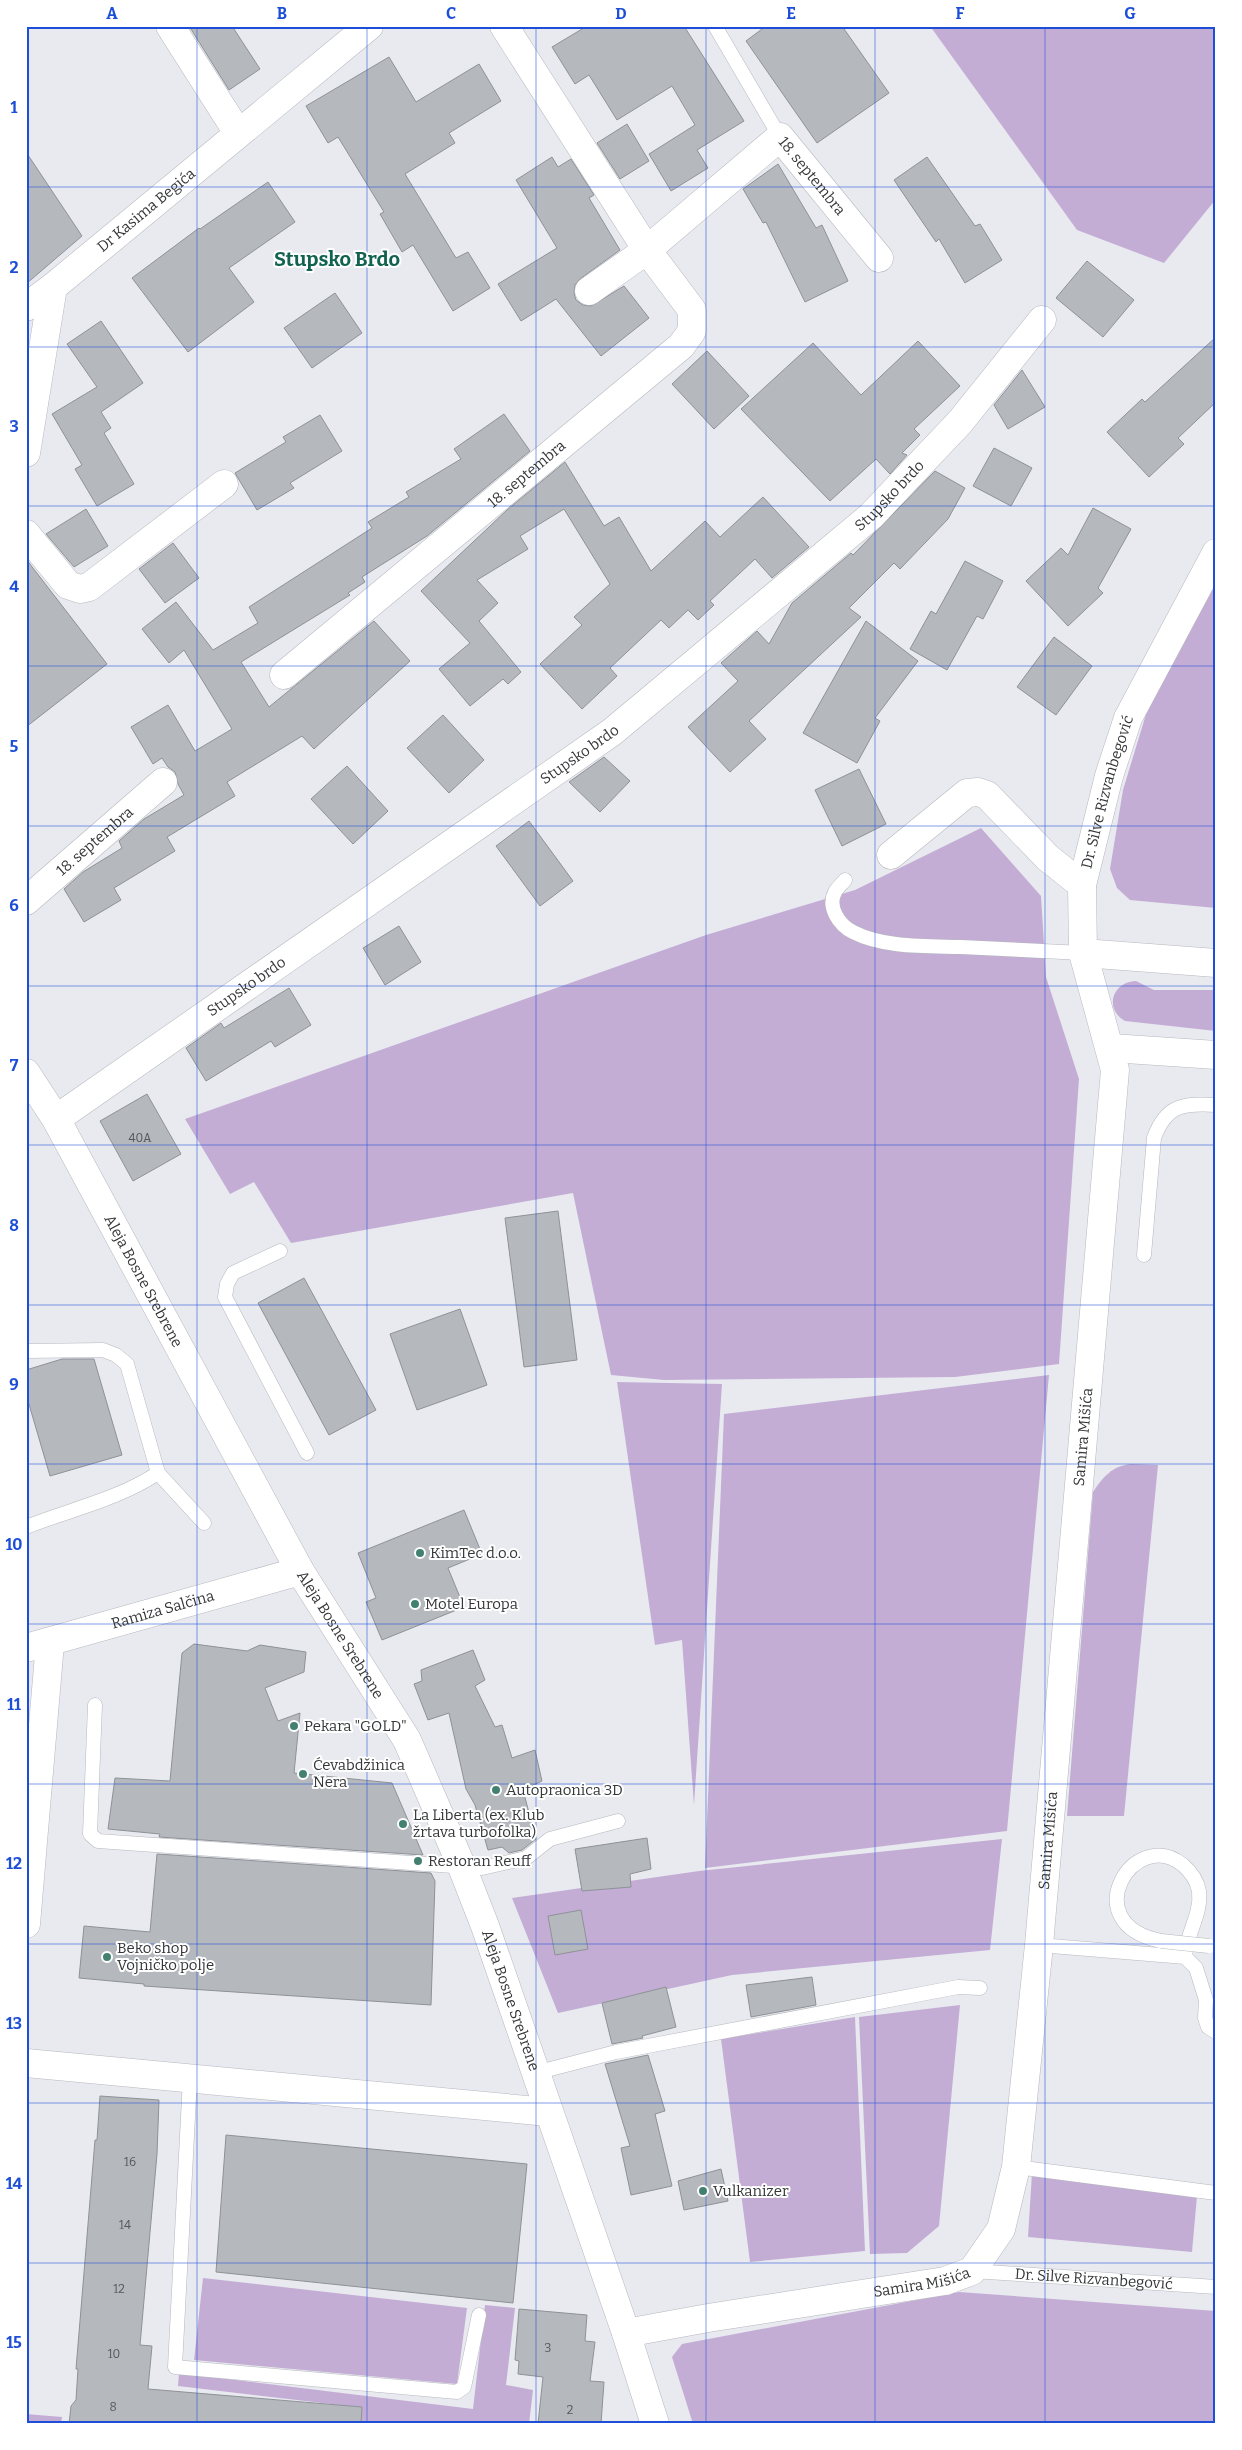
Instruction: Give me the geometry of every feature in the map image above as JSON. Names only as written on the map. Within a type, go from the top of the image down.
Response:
[{"type":"street","points":[[170,26],[238,133]]},
{"type":"street","name":"Dr Kasima Begića","points":[[26,307],[53,287],[369,26]]},
{"type":"street","name":"18. septembra","points":[[284,675],[681,346],[692,331],[692,310],[647,250],[504,26]]},
{"type":"street","name":"18. septembra","points":[[589,292],[647,250],[780,137],[879,258]]},
{"type":"street","points":[[26,452],[53,287]]},
{"type":"street","name":"Stupsko brdo","points":[[56,1119],[612,732],[871,516],[960,422],[1042,320]]},
{"type":"street","points":[[26,534],[68,585],[80,589],[89,587],[224,484]]},
{"type":"street","name":"Dr. Silve Rizvanbegović","points":[[1111,1048],[1083,953],[1082,885],[1109,776],[1128,718],[1216,553]]},
{"type":"street","name":"18. septembra","points":[[26,901],[163,782]]},
{"type":"street","points":[[890,854],[967,793],[978,792],[987,795],[1048,858],[1082,885]]},
{"type":"street","points":[[1083,953],[1216,963]]},
{"type":"street","points":[[1111,1048],[1216,1054]]},
{"type":"street","name":"Samira Mišića","points":[[626,2333],[945,2282],[972,2271],[1001,2229],[1016,2166],[1039,1945],[1115,1070],[1111,1048]]},
{"type":"street","name":"Aleja Bosne Srebrene","points":[[26,1073],[56,1119],[300,1571],[407,1740],[462,1867],[626,2333],[655,2424]]},
{"type":"street","name":"Ramiza Salčina","points":[[38,1645],[300,1571]]},
{"type":"street","points":[[26,1924],[38,1645]]},
{"type":"street","points":[[26,2063],[548,2112]]},
{"type":"lane","points":[[715,26],[780,137]]},
{"type":"lane","points":[[845,880],[834,892],[833,905],[835,917],[851,932],[861,936],[891,943],[1083,953]]},
{"type":"lane","points":[[1144,1255],[1154,1138],[1159,1124],[1172,1110],[1184,1105],[1216,1105]]},
{"type":"lane","points":[[280,1251],[232,1273],[227,1284],[225,1297],[307,1453]]},
{"type":"lane","points":[[26,1351],[103,1350],[116,1355],[127,1364],[158,1473],[204,1523]]},
{"type":"lane","points":[[26,1527],[116,1497],[137,1487],[158,1473]]},
{"type":"lane","points":[[95,1705],[90,1834],[98,1841],[482,1868],[526,1858],[550,1839],[618,1821]]},
{"type":"lane","points":[[1185,1958],[1188,1934],[1198,1911],[1199,1888],[1195,1878],[1179,1862],[1158,1856],[1136,1862],[1121,1878],[1116,1900],[1118,1911],[1130,1930],[1140,1936],[1161,1941],[1212,1947]]},
{"type":"lane","points":[[1039,1945],[1185,1958],[1196,1968],[1206,2000],[1205,2018],[1208,2027],[1216,2032]]},
{"type":"lane","points":[[535,2073],[635,2048],[958,1987],[980,1988]]},
{"type":"lane","points":[[190,2078],[175,2367],[456,2392],[464,2387],[479,2315]]},
{"type":"lane","points":[[1016,2166],[1216,2193]]},
{"type":"lane","name":"Dr. Silve Rizvanbegović","points":[[972,2271],[1216,2287]]},
{"type":"shaded area","points":[[930,26],[1216,26],[1216,199],[1164,263],[1077,230]]},
{"type":"shaded area","points":[[1216,582],[1216,908],[1130,900],[1117,888],[1110,869],[1123,790],[1147,711]]},
{"type":"shaded area","points":[[981,828],[1041,896],[1046,977],[1079,1079],[1059,1364],[955,1377],[664,1380],[611,1375],[573,1193],[291,1243],[254,1182],[230,1194],[185,1119],[706,935],[855,890]]},
{"type":"shaded area","points":[[1136,981],[1154,990],[1216,990],[1216,1031],[1125,1021],[1114,1010],[1114,997],[1116,991],[1121,986]]},
{"type":"shaded area","points":[[1049,1375],[1007,1831],[705,1868],[724,1414]]},
{"type":"shaded area","points":[[617,1382],[722,1384],[694,1805],[682,1640],[655,1645]]},
{"type":"shaded area","points":[[1131,1464],[1158,1465],[1124,1816],[1067,1816],[1093,1492],[1100,1482],[1113,1470]]},
{"type":"shaded area","points":[[1002,1839],[990,1950],[732,1975],[558,2013],[512,1898],[699,1871]]},
{"type":"shaded area","points":[[960,2005],[939,2226],[907,2253],[870,2254],[859,2017]]},
{"type":"shaded area","points":[[855,2017],[865,2251],[750,2262],[721,2039]]},
{"type":"shaded area","points":[[1032,2173],[1197,2196],[1192,2252],[1028,2237]]},
{"type":"shaded area","points":[[203,2278],[467,2308],[457,2384],[194,2360]]},
{"type":"shaded area","points":[[959,2292],[1216,2311],[1216,2424],[693,2424],[672,2357],[682,2344]]},
{"type":"shaded area","points":[[485,2305],[515,2308],[506,2385],[533,2390],[529,2424],[345,2424],[348,2406],[178,2386],[179,2373],[473,2409]]},
{"type":"shaded area","points":[[26,2414],[62,2417],[61,2424],[26,2424]]},
{"type":"building","points":[[189,26],[232,26],[260,69],[229,90]]},
{"type":"building","points":[[587,26],[684,26],[744,121],[697,150],[708,168],[671,191],[649,154],[695,125],[672,86],[617,120],[589,75],[575,84],[552,47]]},
{"type":"building","points":[[766,26],[842,26],[889,93],[817,143],[746,41]]},
{"type":"building","points":[[389,57],[416,102],[479,64],[501,101],[449,133],[455,143],[405,174],[456,258],[468,252],[490,288],[453,311],[413,245],[402,252],[380,214],[384,212],[338,137],[328,143],[306,106]]},
{"type":"building","points":[[627,124],[649,161],[620,179],[597,143]]},
{"type":"building","points":[[26,152],[82,236],[26,284]]},
{"type":"building","points":[[552,157],[558,167],[571,159],[594,195],[589,198],[620,250],[580,279],[575,285],[574,293],[576,300],[583,305],[591,306],[624,286],[649,318],[601,356],[556,299],[521,321],[498,284],[557,248],[516,180]]},
{"type":"building","points":[[927,157],[975,226],[980,224],[1002,260],[965,283],[939,239],[936,242],[894,180]]},
{"type":"building","points":[[778,164],[816,228],[822,225],[848,281],[805,302],[766,222],[763,223],[743,189]]},
{"type":"building","points":[[268,182],[295,222],[229,268],[254,302],[188,352],[132,278],[199,228]]},
{"type":"building","points":[[1087,261],[1134,300],[1103,337],[1056,298]]},
{"type":"building","points":[[335,293],[362,333],[312,368],[284,328]]},
{"type":"building","points":[[101,321],[143,383],[101,412],[111,428],[104,433],[134,484],[97,506],[75,469],[82,465],[52,414],[97,387],[67,344]]},
{"type":"building","points":[[1216,337],[1216,402],[1178,438],[1184,444],[1149,477],[1107,432],[1142,399],[1145,402]]},
{"type":"building","points":[[918,341],[960,386],[914,429],[920,435],[902,453],[907,455],[890,474],[876,459],[830,501],[741,409],[813,343],[861,395]]},
{"type":"building","points":[[707,351],[749,396],[714,429],[672,384]]},
{"type":"building","points":[[1022,370],[1045,407],[1008,429],[994,405]]},
{"type":"building","points":[[504,414],[530,451],[427,536],[362,577],[365,582],[348,593],[350,595],[241,662],[269,707],[374,621],[410,661],[314,749],[302,736],[227,782],[235,796],[167,837],[175,851],[114,888],[121,900],[84,922],[64,889],[83,872],[122,848],[119,841],[144,819],[184,795],[178,784],[175,772],[168,767],[162,758],[153,764],[131,727],[168,705],[195,751],[232,729],[184,650],[169,663],[142,629],[176,602],[213,650],[258,623],[249,607],[372,528],[368,522],[409,497],[406,492],[461,459],[454,449]]},
{"type":"building","points":[[320,415],[342,451],[290,483],[294,488],[257,510],[235,473],[286,442],[283,437]]},
{"type":"building","points":[[994,448],[1032,468],[1011,506],[973,486]]},
{"type":"building","points":[[565,462],[604,526],[619,517],[651,571],[705,521],[720,537],[763,497],[809,547],[772,578],[755,559],[710,601],[714,605],[698,620],[688,610],[669,628],[661,620],[610,668],[617,676],[582,709],[540,664],[582,625],[574,617],[610,584],[564,509],[520,536],[528,549],[477,580],[498,603],[479,621],[521,672],[508,684],[503,679],[470,706],[439,669],[470,643],[421,591],[507,510]]},
{"type":"building","points":[[935,471],[965,488],[948,519],[900,569],[894,563],[849,608],[861,617],[749,721],[766,739],[730,772],[688,727],[738,681],[721,663],[757,631],[769,644],[792,603],[851,553],[853,555]]},
{"type":"building","points":[[1093,508],[1131,529],[1098,588],[1103,593],[1068,626],[1026,581],[1061,548],[1068,555]]},
{"type":"building","points":[[86,509],[108,546],[74,567],[46,534]]},
{"type":"building","points":[[173,543],[199,578],[165,603],[139,569]]},
{"type":"building","points":[[26,559],[107,664],[26,727]]},
{"type":"building","points":[[965,561],[1003,581],[983,619],[977,616],[947,670],[910,649],[931,611],[936,614]]},
{"type":"building","points":[[866,621],[918,661],[875,718],[880,721],[857,763],[803,733]]},
{"type":"building","points":[[1054,637],[1092,666],[1056,715],[1017,687]]},
{"type":"building","points":[[443,715],[484,760],[449,793],[407,748]]},
{"type":"building","points":[[604,757],[630,781],[600,812],[569,782]]},
{"type":"building","points":[[347,766],[388,811],[353,844],[311,799]]},
{"type":"building","points":[[859,769],[886,824],[842,846],[815,790]]},
{"type":"building","points":[[529,821],[573,881],[540,906],[496,846]]},
{"type":"building","points":[[399,926],[421,962],[385,985],[363,948]]},
{"type":"building","points":[[289,988],[311,1025],[275,1047],[271,1041],[206,1081],[186,1048],[221,1023],[224,1028]]},
{"type":"building","points":[[147,1094],[181,1154],[133,1181],[100,1121]]},
{"type":"building","points":[[558,1211],[577,1360],[524,1367],[505,1218]]},
{"type":"building","points":[[304,1278],[376,1410],[329,1435],[258,1303]]},
{"type":"building","points":[[460,1309],[487,1385],[417,1410],[390,1334]]},
{"type":"building","points":[[62,1359],[94,1359],[122,1455],[50,1476],[26,1394],[26,1370]]},
{"type":"building","points":[[464,1510],[482,1554],[448,1568],[464,1607],[382,1640],[366,1602],[376,1598],[358,1553]]},
{"type":"building","points":[[194,1644],[247,1651],[260,1645],[306,1652],[304,1672],[265,1688],[278,1721],[300,1713],[294,1773],[392,1783],[423,1855],[159,1837],[160,1834],[108,1829],[115,1778],[170,1781],[182,1653]]},
{"type":"building","name":"Autopraonica 3D","points":[[473,1650],[485,1680],[475,1686],[495,1727],[502,1725],[512,1758],[535,1750],[542,1781],[523,1790],[536,1839],[522,1850],[509,1853],[502,1847],[488,1850],[475,1805],[466,1789],[449,1713],[428,1720],[414,1684],[422,1681],[421,1670]]},
{"type":"building","points":[[647,1838],[651,1869],[630,1874],[631,1887],[582,1891],[575,1849]]},
{"type":"building","points":[[157,1854],[431,1873],[435,1881],[431,2005],[144,1986],[144,1984],[79,1978],[84,1926],[150,1932]]},
{"type":"building","points":[[581,1910],[588,1949],[555,1955],[548,1916]]},
{"type":"building","points":[[812,1977],[816,2005],[751,2017],[746,1985]]},
{"type":"building","points":[[666,1987],[676,2027],[642,2036],[643,2038],[612,2044],[602,2003]]},
{"type":"building","points":[[648,2055],[665,2111],[655,2114],[672,2186],[631,2195],[621,2148],[630,2146],[605,2064]]},
{"type":"building","points":[[100,2096],[159,2100],[157,2154],[140,2345],[152,2346],[148,2389],[362,2407],[361,2424],[69,2424],[71,2406],[76,2400],[78,2369],[76,2369]]},
{"type":"building","points":[[226,2135],[527,2164],[513,2303],[216,2272]]},
{"type":"building","name":"Vulkanizer","points":[[721,2169],[728,2201],[684,2210],[678,2181]]},
{"type":"building","points":[[519,2309],[587,2315],[585,2341],[595,2342],[590,2381],[604,2382],[601,2424],[538,2424],[543,2377],[518,2374],[519,2361],[515,2360]]},
{"type":"place","name":"KimTec d.o.o.","points":[[420,1553]]},
{"type":"place","name":"Motel Europa","points":[[415,1604]]},
{"type":"place","name":"Pekara \"GOLD\"","points":[[294,1726]]},
{"type":"place","name":"Ćevabdžinica Nera","points":[[303,1774]]},
{"type":"place","name":"Autopraonica 3D","points":[[496,1790]]},
{"type":"place","name":"La Liberta (ex. Klub žrtava turbofolka)","points":[[403,1824]]},
{"type":"place","name":"Restoran Reuff","points":[[418,1861]]},
{"type":"place","name":"Beko shop Vojničko polje","points":[[107,1957]]},
{"type":"place","name":"Vulkanizer","points":[[703,2191]]},
{"type":"district","name":"Stupsko Brdo","points":[[337,259]]}]
